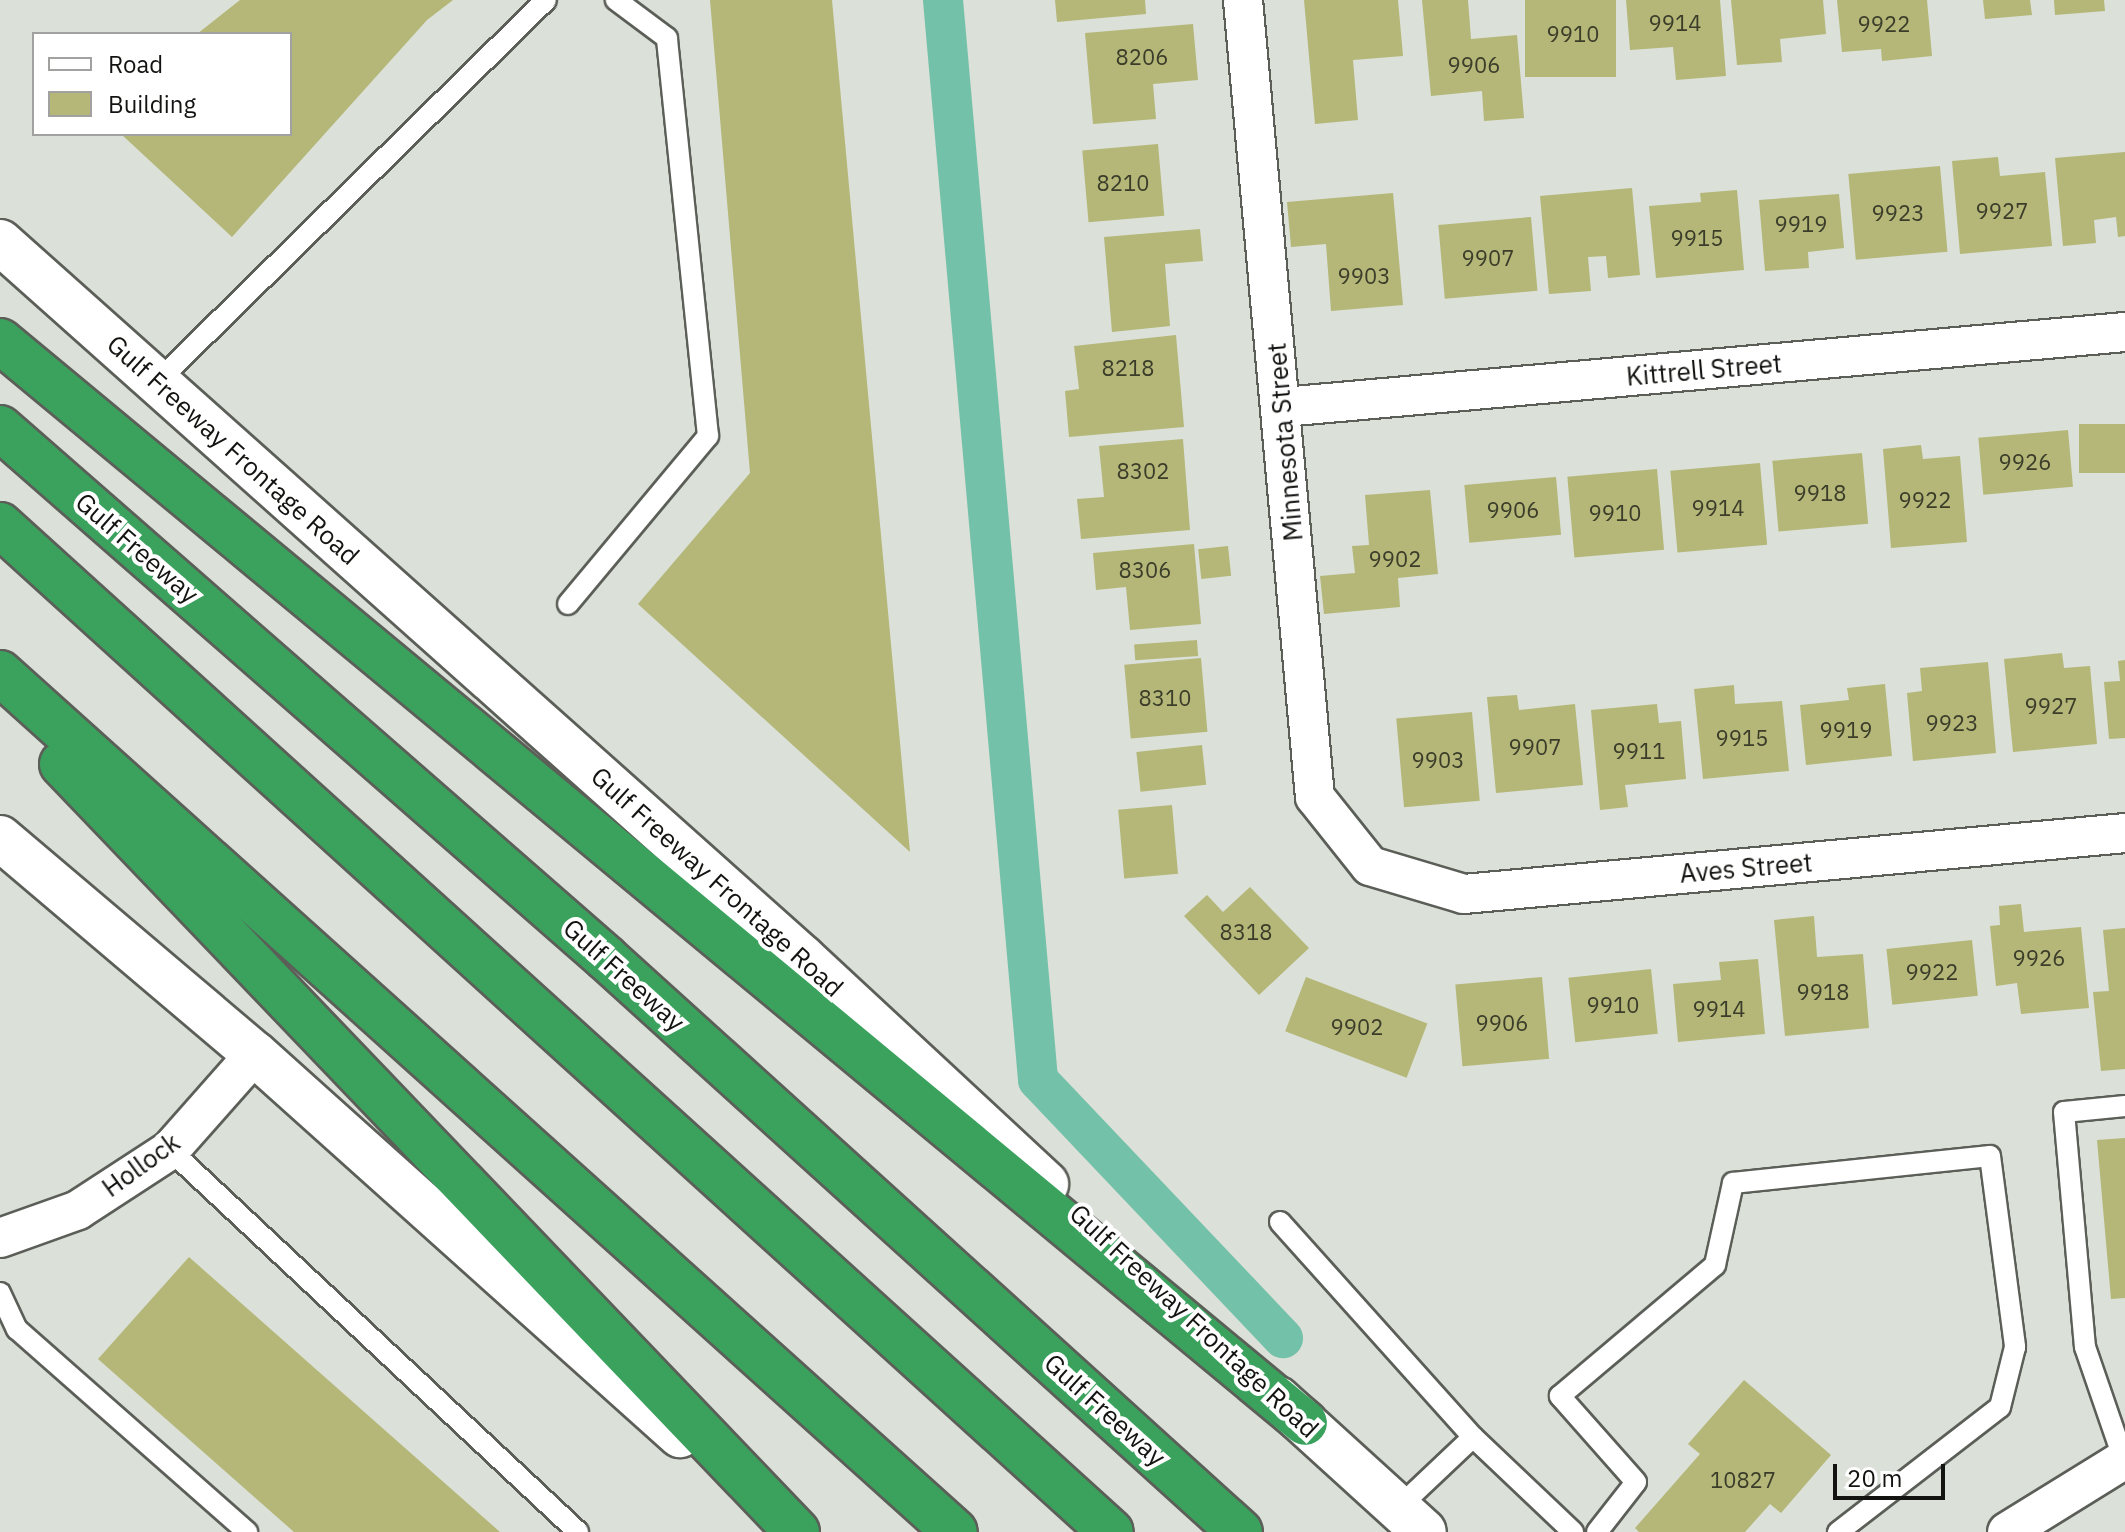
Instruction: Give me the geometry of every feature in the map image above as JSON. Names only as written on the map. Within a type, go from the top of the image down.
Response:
[{"type":"highway","points":[[0,341],[1305,1423]]},
{"type":"highway","name":"Gulf Freeway","points":[[0,428],[606,958],[1240,1532]]},
{"type":"highway","points":[[0,525],[1111,1532]]},
{"type":"highway","points":[[0,673],[955,1532]]},
{"type":"highway","points":[[0,699],[797,1532]]},
{"type":"main road","name":"Gulf Freeway Frontage Road","points":[[0,242],[803,958],[1411,1520]]},
{"type":"main road","points":[[0,838],[255,1054],[788,1532]]},
{"type":"street","name":"Minnesota Street","points":[[1243,0],[1283,407],[1315,797],[1370,866]]},
{"type":"street","name":"Kittrell Street","points":[[1283,407],[2125,332]]},
{"type":"street","name":"Aves Street","points":[[1370,866],[1464,894],[2125,833]]},
{"type":"street","name":"Hollock","points":[[0,1238],[78,1210],[170,1150],[255,1054]]},
{"type":"street","points":[[2007,1532],[2124,1460]]},
{"type":"lane","points":[[157,382],[546,0]]},
{"type":"lane","points":[[568,604],[708,436],[667,38],[616,0]]},
{"type":"lane","points":[[2124,1460],[2085,1347],[2064,1112],[2125,1106]]},
{"type":"lane","points":[[170,1150],[578,1532]]},
{"type":"lane","points":[[1597,1532],[1636,1482],[1560,1396],[1715,1265],[1733,1183],[1990,1156],[2015,1347],[2000,1407],[1838,1532]]},
{"type":"lane","points":[[1280,1222],[1473,1437],[1573,1532]]},
{"type":"lane","points":[[0,1293],[17,1329],[247,1532]]},
{"type":"lane","points":[[1411,1520],[1473,1437]]},
{"type":"building","points":[[240,0],[453,0],[427,20],[232,237],[123,136],[292,136],[292,32],[200,32]]},
{"type":"building","points":[[710,0],[832,0],[910,852],[638,604],[750,473]]},
{"type":"building","points":[[1055,0],[1145,0],[1146,14],[1057,22]]},
{"type":"building","points":[[1304,0],[1398,0],[1403,56],[1353,60],[1358,120],[1315,124]]},
{"type":"building","points":[[1422,0],[1468,0],[1471,39],[1517,35],[1524,118],[1484,121],[1482,91],[1431,96]]},
{"type":"building","points":[[1525,0],[1616,0],[1616,77],[1525,77]]},
{"type":"building","points":[[1626,0],[1720,0],[1726,76],[1676,80],[1673,47],[1630,50]]},
{"type":"building","points":[[1731,0],[1823,0],[1826,34],[1780,39],[1782,62],[1737,65]]},
{"type":"building","points":[[1837,0],[1927,0],[1932,56],[1882,61],[1881,49],[1842,52]]},
{"type":"building","points":[[1983,0],[2030,0],[2032,15],[1985,19]]},
{"type":"building","points":[[2054,0],[2104,0],[2105,11],[2055,15]]},
{"type":"building","points":[[1193,24],[1198,80],[1153,84],[1156,119],[1093,124],[1085,33]]},
{"type":"building","points":[[1158,144],[1164,216],[1089,222],[1082,151]]},
{"type":"building","points":[[2125,152],[2125,236],[2118,237],[2116,217],[2094,220],[2096,243],[2063,246],[2055,158]]},
{"type":"building","points":[[1998,157],[2000,176],[2045,172],[2052,246],[1960,254],[1952,161]]},
{"type":"building","points":[[1940,166],[1947,252],[1856,260],[1848,174]]},
{"type":"building","points":[[1632,188],[1640,275],[1608,278],[1606,256],[1588,257],[1591,291],[1549,294],[1540,196]]},
{"type":"building","points":[[1737,190],[1744,270],[1656,278],[1649,206],[1701,202],[1700,193]]},
{"type":"building","points":[[1393,193],[1403,305],[1331,311],[1326,244],[1291,247],[1287,202]]},
{"type":"building","points":[[1839,194],[1844,248],[1808,252],[1809,268],[1765,271],[1759,200]]},
{"type":"building","points":[[1531,217],[1537,291],[1445,299],[1438,225]]},
{"type":"building","points":[[1200,229],[1203,261],[1165,264],[1170,326],[1112,332],[1104,237]]},
{"type":"building","points":[[1176,335],[1184,427],[1069,437],[1065,391],[1079,389],[1074,346]]},
{"type":"building","points":[[2079,424],[2125,424],[2125,473],[2079,473]]},
{"type":"building","points":[[2068,430],[2073,487],[1983,495],[1978,438]]},
{"type":"building","points":[[1183,439],[1190,530],[1081,539],[1077,499],[1104,497],[1099,446]]},
{"type":"building","points":[[1921,445],[1923,459],[1960,456],[1967,542],[1891,548],[1883,449]]},
{"type":"building","points":[[1862,453],[1868,524],[1779,532],[1772,461]]},
{"type":"building","points":[[1760,463],[1767,545],[1677,553],[1670,471]]},
{"type":"building","points":[[1657,469],[1664,550],[1574,558],[1567,477]]},
{"type":"building","points":[[1556,477],[1561,535],[1469,543],[1464,485]]},
{"type":"building","points":[[1430,490],[1438,574],[1398,578],[1400,607],[1324,614],[1320,576],[1355,573],[1352,546],[1369,545],[1365,495]]},
{"type":"building","points":[[1194,544],[1201,624],[1130,630],[1126,587],[1096,590],[1093,553]]},
{"type":"building","points":[[1228,546],[1231,576],[1201,579],[1198,549]]},
{"type":"building","points":[[1197,640],[1198,656],[1135,660],[1134,644]]},
{"type":"building","points":[[2062,653],[2064,668],[2090,666],[2097,744],[2013,752],[2004,659]]},
{"type":"building","points":[[1201,658],[1207,732],[1131,738],[1124,665]]},
{"type":"building","points":[[2125,660],[2125,738],[2109,739],[2104,682],[2120,681],[2118,661]]},
{"type":"building","points":[[1988,662],[1996,753],[1913,761],[1907,693],[1922,691],[1920,668]]},
{"type":"building","points":[[1885,684],[1892,756],[1806,765],[1800,705],[1849,700],[1847,688]]},
{"type":"building","points":[[1734,685],[1735,704],[1782,701],[1789,771],[1703,779],[1694,689]]},
{"type":"building","points":[[1517,695],[1519,710],[1575,704],[1583,785],[1496,793],[1487,697]]},
{"type":"building","points":[[1657,704],[1659,723],[1681,721],[1686,779],[1625,785],[1628,807],[1600,810],[1591,710]]},
{"type":"building","points":[[1472,712],[1480,801],[1404,807],[1396,719]]},
{"type":"building","points":[[1202,745],[1206,785],[1141,792],[1136,752]]},
{"type":"building","points":[[1172,805],[1178,874],[1124,878],[1118,810]]},
{"type":"building","points":[[1250,887],[1309,948],[1259,995],[1184,916],[1207,895],[1223,912]]},
{"type":"building","points":[[2021,904],[2024,932],[2081,927],[2089,1008],[2021,1014],[2017,983],[1996,986],[1990,926],[2000,925],[1999,906]]},
{"type":"building","points":[[1814,916],[1817,957],[1863,954],[1869,1028],[1785,1036],[1774,920]]},
{"type":"building","points":[[2125,928],[2125,1069],[2101,1071],[2093,992],[2109,991],[2103,930]]},
{"type":"building","points":[[1972,940],[1978,996],[1892,1005],[1886,949]]},
{"type":"building","points":[[1758,959],[1765,1034],[1678,1042],[1673,984],[1721,980],[1719,962]]},
{"type":"building","points":[[1651,969],[1658,1034],[1575,1042],[1568,978]]},
{"type":"building","points":[[1306,977],[1427,1024],[1407,1078],[1285,1031]]},
{"type":"building","points":[[1542,977],[1549,1059],[1462,1066],[1455,985]]},
{"type":"building","points":[[2125,1138],[2125,1298],[2111,1299],[2097,1140]]},
{"type":"building","points":[[189,1257],[500,1532],[294,1532],[98,1359]]},
{"type":"building","points":[[1744,1380],[1831,1455],[1781,1513],[1770,1504],[1745,1532],[1639,1532],[1635,1528],[1700,1454],[1688,1444]]},
{"type":"waterway","points":[[943,0],[1038,1080],[1283,1338]]}]
